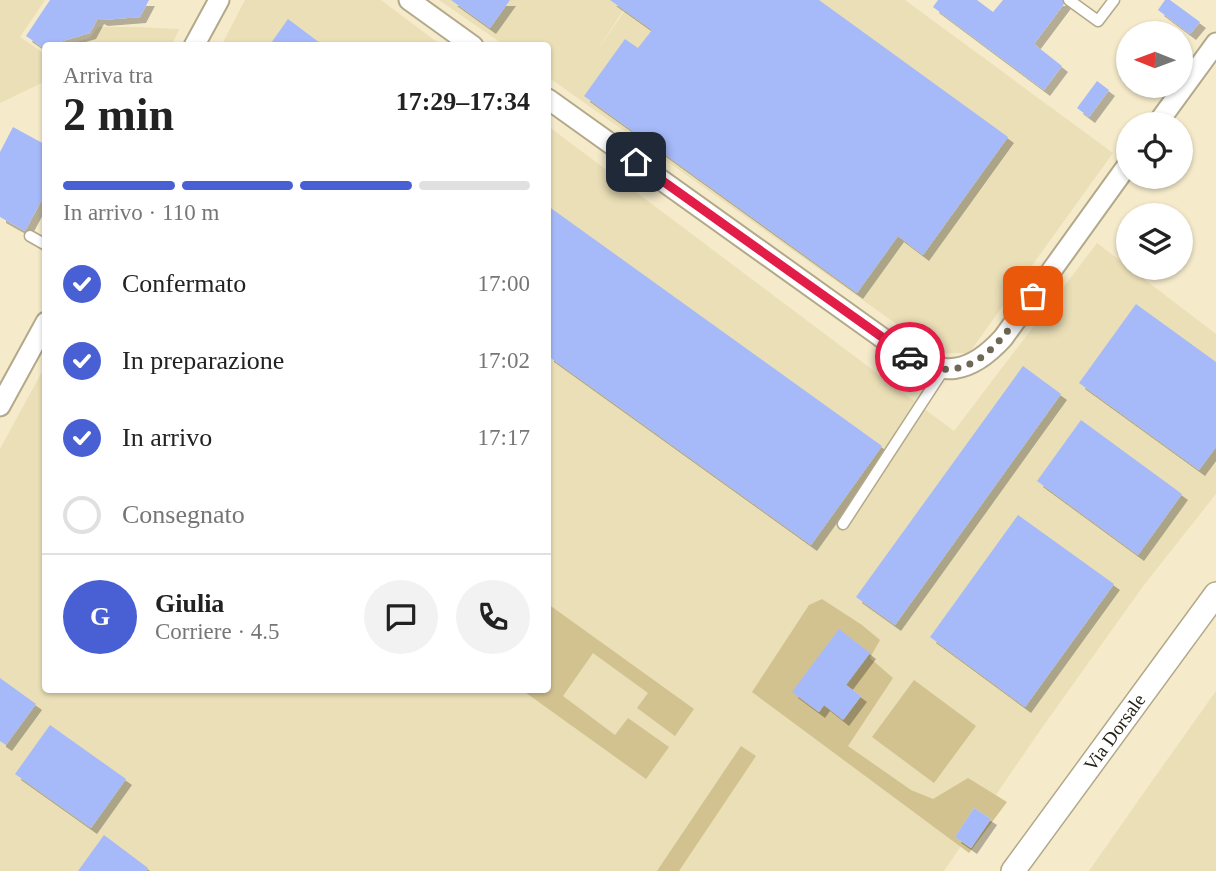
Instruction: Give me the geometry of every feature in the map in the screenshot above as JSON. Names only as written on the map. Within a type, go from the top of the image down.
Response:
[{"type":"street","points":[[196,42],[219,0]]},
{"type":"street","points":[[410,0],[468,42]]},
{"type":"street","points":[[1166,112],[1216,43]]},
{"type":"street","points":[[551,101],[902,352],[922,364],[944,369],[967,366],[988,355],[1116,181]]},
{"type":"street","points":[[0,406],[42,329]]},
{"type":"street","name":"Via Dorsale","points":[[1013,871],[1216,594]]},
{"type":"lane","points":[[1069,0],[1098,21],[1114,0]]},
{"type":"lane","points":[[30,236],[42,243]]},
{"type":"lane","points":[[843,524],[944,369]]},
{"type":"shaded area","points":[[0,0],[45,0],[20,37],[42,52],[42,83],[0,103]]},
{"type":"shaded area","points":[[245,0],[381,0],[437,42],[223,42]]},
{"type":"shaded area","points":[[439,0],[630,0],[595,54],[632,0],[905,0],[1113,153],[969,353],[943,353],[919,340],[551,79],[551,42],[500,42]]},
{"type":"shaded area","points":[[98,27],[179,29],[173,42],[76,42],[90,38]]},
{"type":"shaded area","points":[[551,128],[954,431],[1097,243],[1116,258],[1116,280],[1145,280],[1216,334],[1216,494],[1144,585],[944,871],[0,871],[0,449],[42,372],[42,693],[551,693]]},
{"type":"shaded area","points":[[822,599],[880,640],[870,658],[893,678],[848,746],[911,790],[933,799],[968,778],[1007,802],[969,853],[752,692],[809,605]],"holes":[[[846,685],[861,696],[844,719],[824,705],[819,712],[793,692]],[[974,808],[991,819],[971,848],[955,837]]]},
{"type":"shaded area","points":[[551,606],[694,709],[675,736],[637,708],[648,693],[593,653],[563,696],[615,735],[628,718],[669,747],[646,779],[526,693],[551,693]]},
{"type":"shaded area","points":[[914,680],[976,726],[934,783],[872,737]]},
{"type":"shaded area","points":[[1216,691],[1216,871],[1089,871],[1145,791]]},
{"type":"shaded area","points":[[741,746],[756,756],[679,871],[657,871]]},
{"type":"building","points":[[50,0],[149,0],[140,17],[98,18],[90,33],[59,42],[42,42],[42,47],[26,36]]},
{"type":"building","points":[[451,0],[510,0],[490,28]]},
{"type":"building","points":[[610,0],[819,0],[1008,137],[923,255],[898,236],[857,293],[584,96],[625,39],[638,48],[652,30]]},
{"type":"building","points":[[938,0],[977,0],[993,12],[1003,0],[1067,0],[1034,44],[1062,66],[1044,90],[933,7]]},
{"type":"building","points":[[1165,0],[1170,0],[1200,22],[1194,29],[1194,21],[1173,21],[1158,10]]},
{"type":"building","points":[[288,19],[319,42],[272,42]]},
{"type":"building","points":[[1097,81],[1109,90],[1089,117],[1077,108]]},
{"type":"building","points":[[13,127],[42,143],[42,199],[25,231],[0,217],[0,152]]},
{"type":"building","points":[[551,208],[882,446],[811,545],[551,358]]},
{"type":"building","points":[[1136,304],[1216,362],[1216,447],[1199,470],[1079,383]]},
{"type":"building","points":[[1023,366],[1061,394],[895,625],[856,597]]},
{"type":"building","points":[[1081,420],[1182,494],[1138,555],[1037,481]]},
{"type":"building","points":[[1018,515],[1114,584],[1025,707],[930,637]]},
{"type":"building","points":[[839,629],[870,653],[846,685],[861,696],[843,720],[824,705],[819,712],[792,692]]},
{"type":"building","points":[[0,678],[36,704],[6,745],[0,741]]},
{"type":"building","points":[[50,725],[126,779],[91,828],[15,774]]},
{"type":"building","points":[[974,808],[991,819],[971,848],[955,837]]},
{"type":"building","points":[[104,835],[148,868],[146,871],[78,871]]},
{"type":"way so far","points":[[910,357],[922,364],[944,369],[967,366],[988,355],[1033,296]]},
{"type":"route","points":[[636,162],[910,357]]}]
